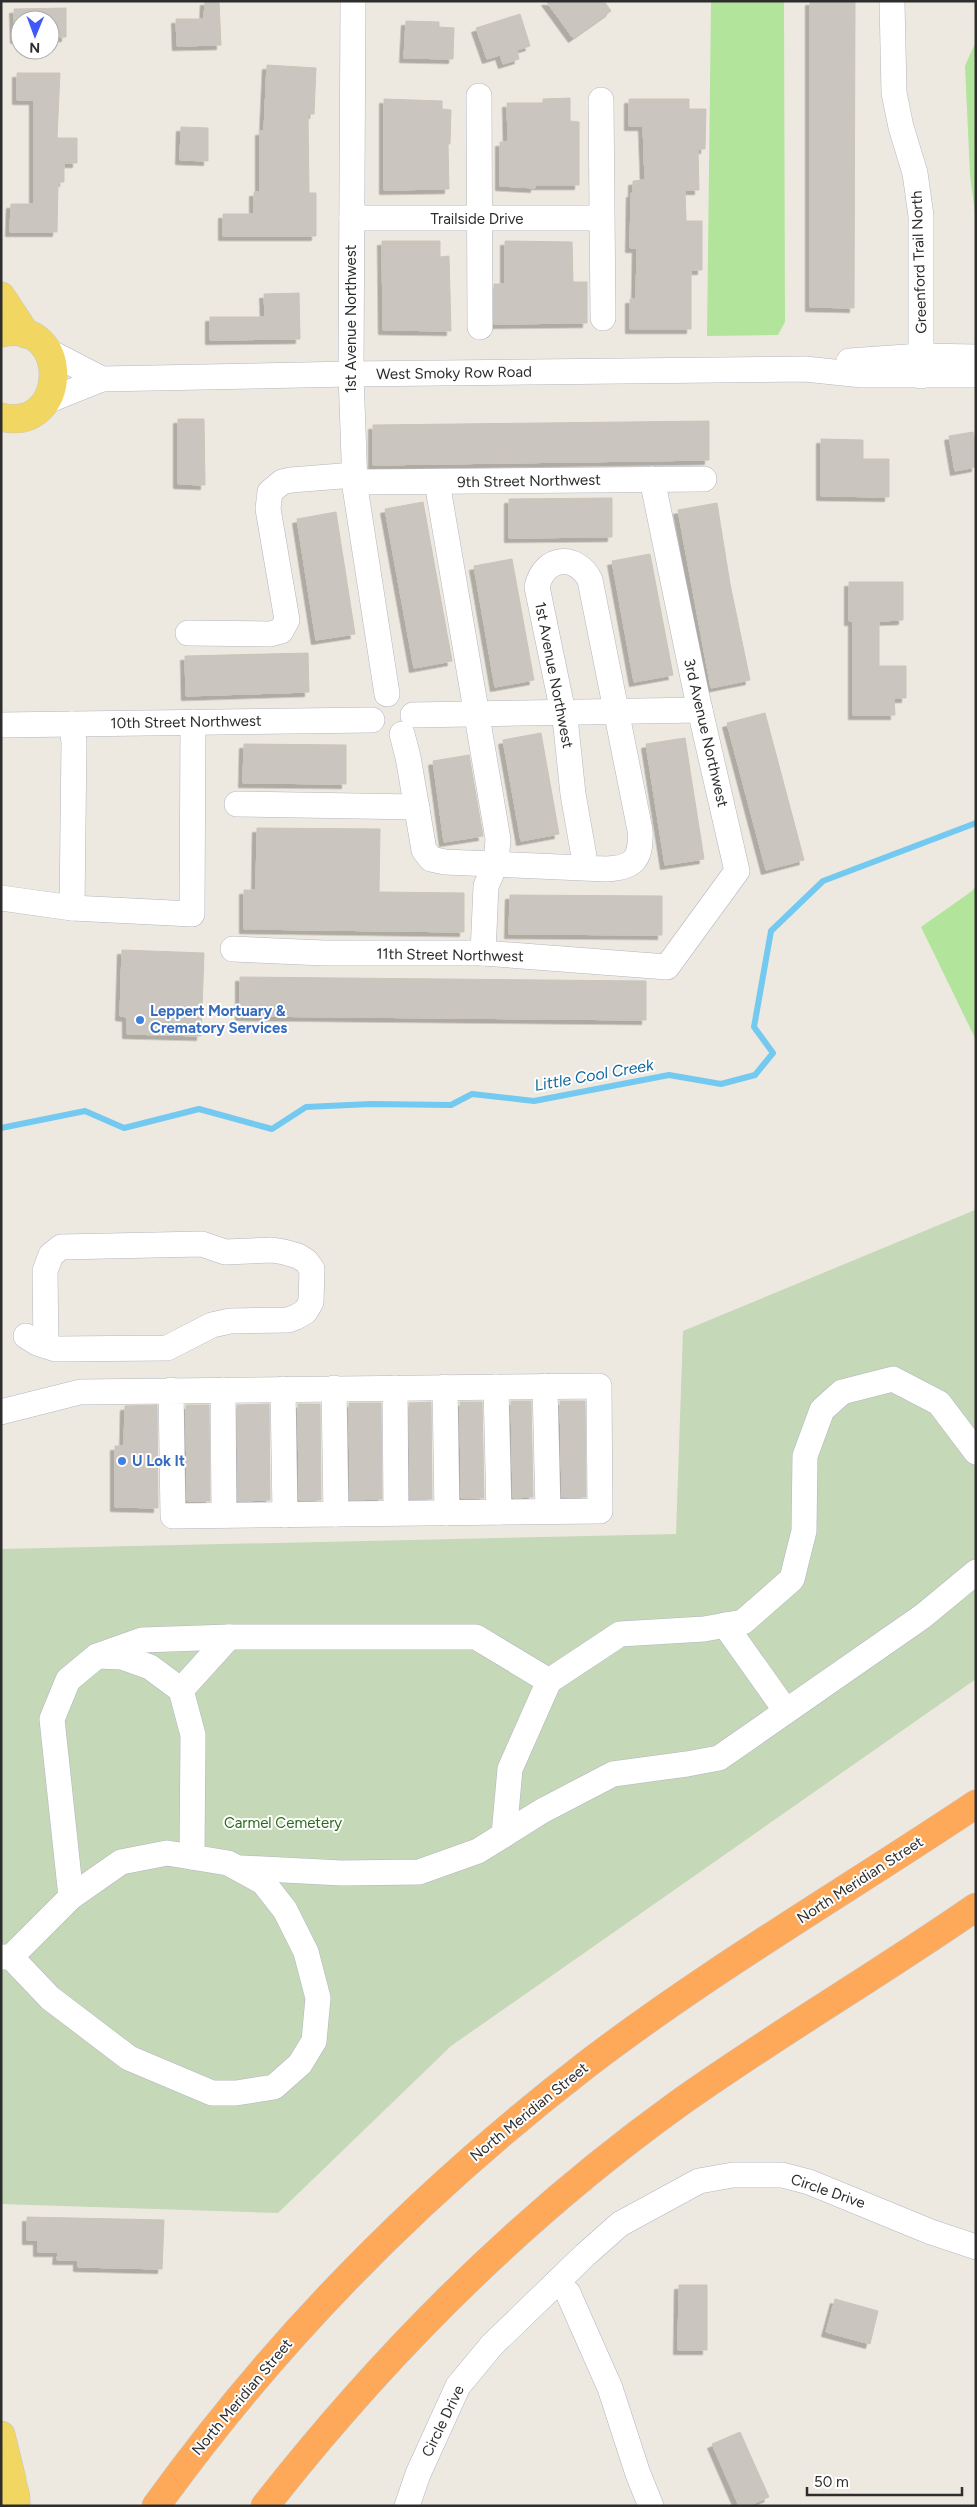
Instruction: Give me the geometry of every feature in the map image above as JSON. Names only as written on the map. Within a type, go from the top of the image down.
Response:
[{"type":"highway","name":"North Meridian Street","points":[[156,2506],[210,2434],[308,2318],[400,2224],[478,2154],[586,2065],[648,2020],[976,1804]]},
{"type":"highway","points":[[265,2506],[344,2408],[396,2352],[449,2297],[560,2196],[618,2149],[740,2060],[976,1907]]},
{"type":"main road","points":[[1,296],[14,334],[42,344],[48,351],[55,371],[54,382],[24,411],[1,439]]},
{"type":"main road","points":[[1,2435],[13,2492]]},
{"type":"street","name":"1st Avenue Northwest","points":[[353,1],[351,374],[355,479],[387,694]]},
{"type":"street","name":"Greenford Trail North","points":[[892,1],[894,93],[901,127],[915,173],[921,216],[921,366]]},
{"type":"street","points":[[478,96],[480,327]]},
{"type":"street","points":[[601,100],[603,318]]},
{"type":"street","name":"Trailside Drive","points":[[352,218],[601,218]]},
{"type":"street","name":"West Smoky Row Road","points":[[48,351],[102,379]]},
{"type":"street","name":"West Smoky Row Road","points":[[24,411],[102,379],[805,369],[862,375],[976,357]]},
{"type":"street","name":"West Smoky Row Road","points":[[921,366],[976,375]]},
{"type":"street","name":"9th Street Northwest","points":[[188,633],[270,634],[281,631],[287,620],[268,509],[270,492],[282,482],[291,480],[355,479],[437,482],[704,479]]},
{"type":"street","name":"3rd Avenue Northwest","points":[[652,479],[700,710],[737,871],[667,967]]},
{"type":"street","points":[[437,482],[498,839],[496,863],[486,886],[483,954]]},
{"type":"street","name":"1st Avenue Northwest","points":[[563,561],[580,567],[590,580],[618,713],[641,843],[635,860],[628,866],[618,869],[586,868],[573,794],[563,713],[537,587],[546,568],[563,561]]},
{"type":"street","points":[[586,868],[431,859],[424,850],[417,807],[408,724],[410,703],[406,698],[394,693],[381,696],[373,705],[372,720],[376,728],[386,734],[408,724],[478,714],[618,713],[700,710]]},
{"type":"street","name":"10th Street Northwest","points":[[1,725],[372,720]]},
{"type":"street","points":[[1,898],[72,908],[192,914],[193,722]]},
{"type":"street","points":[[72,724],[74,743],[72,908]]},
{"type":"street","points":[[237,804],[417,807]]},
{"type":"street","name":"11th Street Northwest","points":[[233,950],[324,953],[483,954],[667,967]]},
{"type":"street","points":[[202,1244],[225,1252],[272,1250],[298,1256],[306,1261],[312,1269],[311,1302],[305,1312],[288,1320],[230,1321],[212,1325],[167,1348],[56,1349],[36,1341],[45,1272],[51,1255],[61,1247],[202,1244]]},
{"type":"street","points":[[504,1835],[510,1769],[549,1681],[620,1634],[704,1629],[742,1622],[792,1579],[804,1531],[805,1456],[822,1410],[842,1392],[893,1379],[939,1403],[976,1452]]},
{"type":"street","points":[[545,1386],[548,1511]]},
{"type":"street","points":[[1,1412],[80,1392],[171,1390],[334,1388],[599,1386],[600,1511],[173,1516],[171,1390]]},
{"type":"street","points":[[445,1387],[447,1513]]},
{"type":"street","points":[[496,1387],[499,1512]]},
{"type":"street","points":[[334,1388],[336,1514]]},
{"type":"street","points":[[395,1388],[396,1513]]},
{"type":"street","points":[[283,1389],[285,1515]]},
{"type":"street","points":[[223,1390],[224,1515]]},
{"type":"street","points":[[236,1867],[342,1873],[419,1872],[478,1851],[542,1811],[612,1774],[718,1758],[923,1616],[976,1572]]},
{"type":"street","points":[[725,1625],[786,1711]]},
{"type":"street","points":[[71,1897],[52,1720],[68,1680],[97,1656],[142,1640],[230,1637],[476,1637],[549,1681]]},
{"type":"street","points":[[181,1690],[230,1637]]},
{"type":"street","points":[[97,1656],[122,1657],[150,1667],[181,1690],[193,1735],[192,1857]]},
{"type":"street","points":[[167,1853],[192,1857],[228,1863],[263,1882],[285,1910],[306,1952],[318,1998],[314,2041],[300,2064],[274,2087],[236,2093],[212,2093],[129,2058],[50,1998],[6,1957],[71,1897],[121,1862],[167,1853]]},
{"type":"street","name":"Circle Drive","points":[[407,2506],[418,2474],[458,2386],[492,2345],[620,2224],[699,2181],[733,2176],[782,2175],[809,2182],[931,2232],[976,2247]]},
{"type":"street","points":[[557,2282],[568,2293],[610,2388],[638,2474],[651,2506]]},
{"type":"green space","points":[[711,1],[784,1],[785,322],[778,335],[707,336]]},
{"type":"green space","points":[[976,41],[976,221],[970,175],[965,66]]},
{"type":"green space","points":[[976,886],[976,1040],[921,927],[972,891]]},
{"type":"green space","name":"Carmel Cemetery","points":[[975,1210],[976,1679],[451,2046],[278,2213],[1,2204],[1,1549],[676,1534],[683,1331]]},
{"type":"building","points":[[205,1],[219,1],[221,45],[177,46],[176,19],[204,19]]},
{"type":"building","points":[[546,1],[604,1],[611,11],[573,38]]},
{"type":"building","points":[[810,1],[855,1],[854,308],[810,307]]},
{"type":"building","points":[[66,8],[66,37],[60,37],[60,10],[14,9]]},
{"type":"building","points":[[520,14],[530,46],[517,50],[519,59],[503,64],[500,55],[487,59],[476,28]]},
{"type":"building","points":[[406,21],[439,22],[439,27],[454,28],[453,59],[404,58]]},
{"type":"building","points":[[267,65],[316,68],[314,114],[308,114],[309,193],[316,193],[316,236],[223,236],[223,214],[254,214],[254,192],[260,192],[260,131],[264,131]]},
{"type":"building","points":[[17,73],[60,73],[57,138],[77,138],[77,163],[64,163],[64,182],[58,182],[57,232],[10,232],[11,204],[34,204],[34,100],[17,100]]},
{"type":"building","points":[[570,98],[570,121],[579,122],[579,185],[535,185],[535,188],[500,186],[500,142],[508,142],[507,103],[543,103],[543,99]]},
{"type":"building","points":[[384,99],[442,101],[442,109],[451,110],[450,144],[448,144],[449,189],[384,190]]},
{"type":"building","points":[[629,99],[689,99],[689,109],[706,109],[705,149],[698,149],[699,190],[685,190],[686,221],[702,221],[702,270],[691,270],[691,329],[630,329],[630,299],[636,299],[637,248],[630,248],[631,193],[633,193],[633,181],[645,180],[643,126],[629,126]]},
{"type":"building","points":[[181,127],[208,128],[208,161],[180,160]]},
{"type":"building","points":[[382,241],[440,241],[440,257],[449,256],[451,331],[383,330]]},
{"type":"building","points":[[505,241],[572,242],[573,282],[587,282],[587,323],[494,324],[494,284],[505,284]]},
{"type":"building","points":[[299,293],[300,339],[210,340],[210,317],[265,317],[264,294]]},
{"type":"building","points":[[178,419],[204,419],[205,485],[178,484]]},
{"type":"building","points":[[709,421],[709,460],[373,465],[373,425]]},
{"type":"building","points":[[973,432],[974,437],[976,437],[976,467],[955,471],[949,436]]},
{"type":"building","points":[[821,439],[863,440],[863,459],[889,459],[889,497],[821,496]]},
{"type":"building","points":[[612,498],[612,537],[509,538],[509,499]]},
{"type":"building","points":[[423,502],[452,661],[414,668],[385,509]]},
{"type":"building","points":[[717,503],[730,584],[750,680],[711,688],[678,510]]},
{"type":"building","points":[[336,512],[355,634],[316,640],[297,519]]},
{"type":"building","points":[[650,554],[673,675],[634,682],[612,561]]},
{"type":"building","points":[[512,559],[534,680],[495,687],[474,566]]},
{"type":"building","points":[[849,582],[903,582],[903,620],[879,621],[879,666],[906,666],[906,698],[894,698],[895,715],[853,715],[853,621],[849,621]]},
{"type":"building","points":[[308,653],[309,692],[186,696],[185,656]]},
{"type":"building","points":[[765,713],[804,860],[766,870],[727,723]]},
{"type":"building","points":[[541,733],[559,834],[521,841],[503,740]]},
{"type":"building","points":[[685,738],[704,859],[665,865],[646,744]]},
{"type":"building","points":[[244,744],[346,745],[346,784],[243,783]]},
{"type":"building","points":[[469,755],[483,836],[444,842],[433,761]]},
{"type":"building","points":[[257,828],[380,829],[379,892],[464,893],[464,932],[244,929],[244,890],[256,890]]},
{"type":"building","points":[[510,895],[662,896],[662,935],[509,934]]},
{"type":"building","points":[[122,950],[204,953],[201,1036],[127,1034],[127,1017],[120,1016]]},
{"type":"building","points":[[240,977],[646,981],[646,1020],[240,1016]]},
{"type":"building","points":[[511,1401],[531,1401],[533,1497],[513,1498]]},
{"type":"building","points":[[560,1401],[585,1401],[586,1497],[562,1497]]},
{"type":"building","points":[[431,1402],[432,1499],[410,1499],[409,1403]]},
{"type":"building","points":[[460,1402],[482,1402],[484,1498],[461,1498]]},
{"type":"building","points":[[349,1403],[381,1403],[382,1499],[350,1500]]},
{"type":"building","points":[[269,1404],[270,1500],[238,1501],[237,1405]]},
{"type":"building","points":[[298,1404],[320,1404],[321,1500],[299,1500]]},
{"type":"building","points":[[157,1405],[158,1508],[115,1507],[115,1446],[124,1446],[125,1406]]},
{"type":"building","points":[[186,1405],[209,1405],[210,1501],[187,1501]]},
{"type":"building","points":[[27,2217],[164,2220],[162,2269],[78,2267],[78,2260],[57,2260],[58,2252],[38,2252],[38,2240],[27,2240]]},
{"type":"building","points":[[679,2285],[707,2285],[707,2350],[678,2350]]},
{"type":"building","points":[[835,2299],[878,2311],[870,2344],[826,2332]]},
{"type":"building","points":[[740,2432],[769,2497],[748,2506],[739,2506],[712,2444]]},
{"type":"waterway","name":"Little Cool Creek","points":[[1,1128],[85,1111],[124,1128],[199,1109],[272,1129],[306,1107],[371,1104],[451,1105],[472,1094],[534,1101],[669,1075],[721,1084],[755,1075],[773,1053],[754,1027],[771,931],[823,881],[976,823]]},
{"type":"place","name":"Leppert Mortuary & Crematory Services","points":[[140,1020]]},
{"type":"place","name":"U Lok It","points":[[122,1461]]}]
